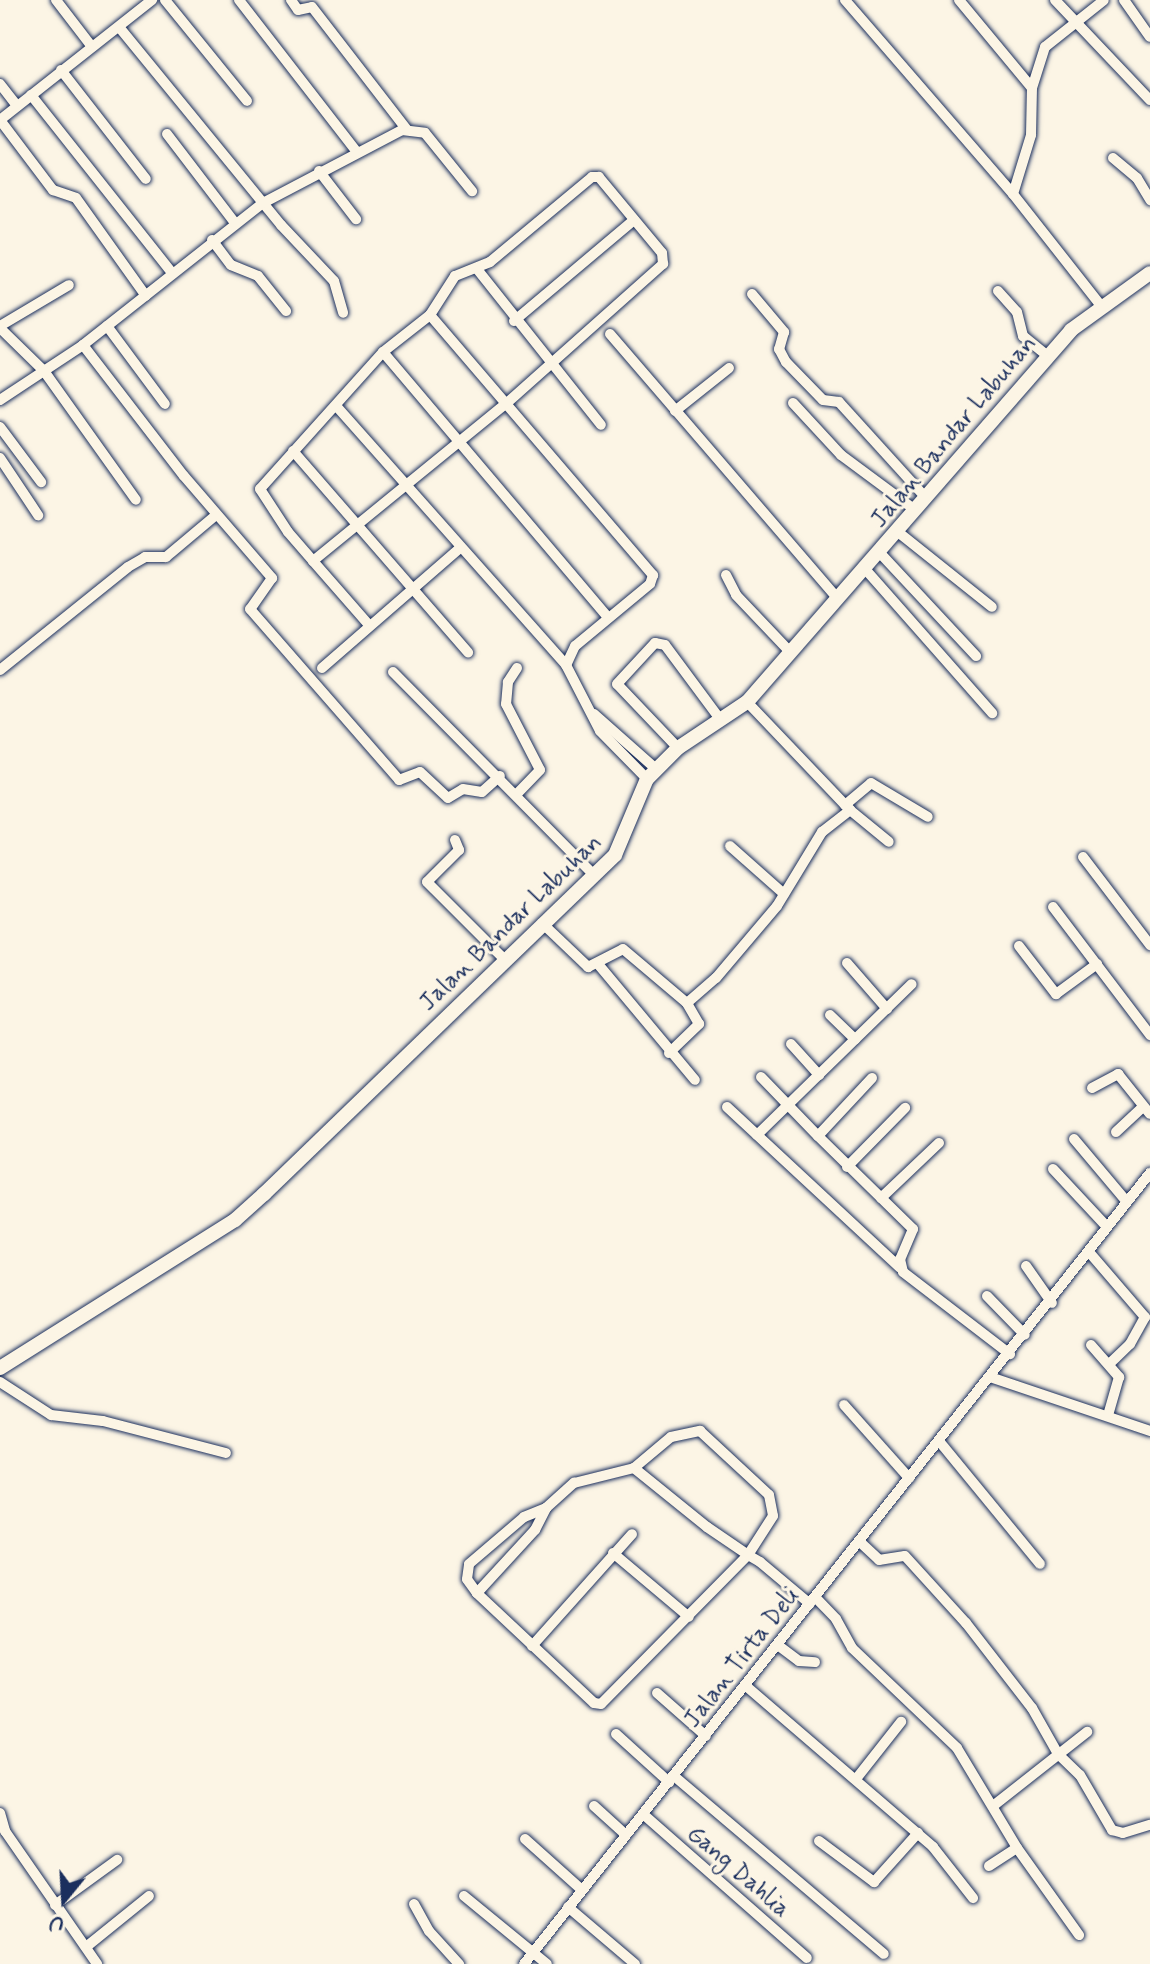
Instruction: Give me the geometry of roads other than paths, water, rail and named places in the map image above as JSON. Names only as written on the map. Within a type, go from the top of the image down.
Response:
[{"type":"main road","name":"Jalan Bandar Labuhan","points":[[0,1368],[235,1220],[622,847],[651,774],[678,748],[747,702],[866,570],[1048,356],[1102,307],[1150,273]]},
{"type":"street","points":[[56,0],[92,47]]},
{"type":"street","points":[[146,296],[76,198],[53,190],[0,120],[119,27],[137,5],[152,0]]},
{"type":"street","points":[[165,0],[247,101]]},
{"type":"street","points":[[239,0],[357,152]]},
{"type":"street","points":[[291,0],[298,10],[312,7],[407,130]]},
{"type":"street","points":[[845,0],[1013,194],[1102,307]]},
{"type":"street","points":[[959,0],[1032,88]]},
{"type":"street","points":[[1055,0],[1072,22],[1150,100]]},
{"type":"street","points":[[1013,194],[1031,135],[1032,88],[1045,47],[1072,22],[1104,0]]},
{"type":"street","points":[[1124,0],[1150,37]]},
{"type":"street","points":[[119,27],[263,203],[334,281],[343,313]]},
{"type":"street","points":[[61,70],[146,179]]},
{"type":"street","points":[[0,84],[17,106]]},
{"type":"street","points":[[31,95],[173,274]]},
{"type":"street","points":[[0,400],[83,345],[212,240],[263,203],[357,152],[407,130],[425,133],[472,191]]},
{"type":"street","points":[[167,134],[235,223]]},
{"type":"street","points":[[1113,158],[1137,178],[1150,200]]},
{"type":"street","points":[[319,171],[356,219]]},
{"type":"street","points":[[313,561],[405,484],[459,444],[663,264],[662,253],[595,175],[477,269],[455,276],[430,315],[383,352],[338,408],[293,451],[259,493],[313,561],[369,625]]},
{"type":"street","points":[[514,321],[634,220]]},
{"type":"street","points":[[212,240],[237,270],[258,276],[286,311]]},
{"type":"street","points":[[477,269],[514,321],[601,425]]},
{"type":"street","points":[[69,285],[0,327],[44,371],[136,500]]},
{"type":"street","points":[[998,291],[1017,312],[1023,336],[1048,356]]},
{"type":"street","points":[[752,294],[784,332],[779,349],[786,362],[823,400],[839,402],[926,498]]},
{"type":"street","points":[[430,315],[508,402],[653,575],[650,584],[571,650],[566,665]]},
{"type":"street","points":[[107,326],[165,404]]},
{"type":"street","points":[[610,334],[838,599]]},
{"type":"street","points":[[83,345],[216,515],[273,579],[250,609],[399,780],[418,771],[448,798],[463,789],[482,792],[500,776]]},
{"type":"street","points":[[383,352],[608,617]]},
{"type":"street","points":[[675,411],[729,368]]},
{"type":"street","points":[[793,403],[841,455],[915,510]]},
{"type":"street","points":[[338,408],[566,665],[573,688],[651,774]]},
{"type":"street","points":[[0,427],[41,482]]},
{"type":"street","points":[[293,451],[468,652]]},
{"type":"street","points":[[0,458],[38,515]]},
{"type":"street","points":[[0,670],[128,567],[145,557],[166,557],[216,515]]},
{"type":"street","points":[[898,532],[992,607]]},
{"type":"street","points":[[322,668],[461,547]]},
{"type":"street","points":[[880,553],[976,656]]},
{"type":"street","points":[[866,570],[992,713]]},
{"type":"street","points":[[726,575],[736,595],[790,652]]},
{"type":"street","points":[[678,748],[617,684],[655,643],[665,645],[720,719]]},
{"type":"street","points":[[517,668],[508,682],[506,704],[540,770],[518,793]]},
{"type":"street","points":[[393,672],[518,793],[594,875]]},
{"type":"street","points":[[747,702],[848,807],[889,842]]},
{"type":"street","points":[[687,1003],[716,978],[784,894],[822,832],[871,783],[928,817]]},
{"type":"street","points":[[455,840],[459,850],[427,882],[504,959]]},
{"type":"street","points":[[730,846],[784,894]]},
{"type":"street","points":[[1083,857],[1150,945]]},
{"type":"street","points":[[1053,907],[1150,1035]]},
{"type":"street","points":[[542,923],[584,965],[598,964],[623,949],[687,1003],[699,1024],[669,1053]]},
{"type":"street","points":[[1019,946],[1056,994],[1097,964]]},
{"type":"street","points":[[847,963],[887,1009]]},
{"type":"street","points":[[598,964],[652,1025],[669,1053],[695,1080]]},
{"type":"street","points":[[757,1135],[912,984]]},
{"type":"street","points":[[830,1015],[855,1039]]},
{"type":"street","points":[[791,1044],[819,1075]]},
{"type":"street","points":[[1092,1088],[1118,1074],[1146,1111],[1116,1132]]},
{"type":"street","points":[[761,1077],[914,1234],[900,1268]]},
{"type":"street","points":[[818,1136],[872,1078]]},
{"type":"street","points":[[727,1107],[900,1268],[1010,1354]]},
{"type":"street","points":[[847,1167],[905,1108]]},
{"type":"street","points":[[1074,1139],[1127,1202]]},
{"type":"street","points":[[881,1198],[939,1143]]},
{"type":"street","points":[[1053,1169],[1107,1227]]},
{"type":"street","name":"Jalan Tirta Deli","points":[[524,1964],[779,1646],[909,1478],[1052,1303],[1150,1173]]},
{"type":"street","points":[[1089,1252],[1145,1317],[1130,1344],[1110,1363]]},
{"type":"street","points":[[1026,1266],[1052,1303]]},
{"type":"street","points":[[987,1296],[1025,1335]]},
{"type":"street","points":[[1091,1345],[1110,1363],[1119,1377],[1108,1415]]},
{"type":"street","points":[[990,1377],[1150,1431]]},
{"type":"street","points":[[0,1382],[51,1415],[103,1421],[226,1453]]},
{"type":"street","points":[[844,1405],[909,1478]]},
{"type":"street","points":[[685,1430],[709,1436],[773,1503],[769,1526],[748,1555],[601,1704],[532,1646],[477,1593],[466,1575],[469,1564],[524,1517],[546,1508],[574,1483],[634,1468],[685,1430]]},
{"type":"street","points":[[939,1441],[1040,1564]]},
{"type":"street","points":[[634,1468],[836,1619],[852,1648],[957,1748],[1017,1848],[1079,1935]]},
{"type":"street","points":[[477,1593],[535,1530],[546,1508]]},
{"type":"street","points":[[532,1646],[632,1534]]},
{"type":"street","points":[[860,1542],[879,1560],[905,1556],[954,1609],[1032,1708],[1058,1754],[1080,1775],[1112,1830],[1123,1833],[1150,1825]]},
{"type":"street","points":[[613,1553],[689,1617]]},
{"type":"street","points":[[779,1646],[799,1661],[815,1662]]},
{"type":"street","points":[[746,1686],[918,1833],[951,1865],[973,1898]]},
{"type":"street","points":[[657,1693],[706,1736]]},
{"type":"street","points":[[856,1779],[901,1722]]},
{"type":"street","points":[[993,1806],[1087,1732]]},
{"type":"street","points":[[616,1734],[884,1954]]},
{"type":"street","points":[[594,1806],[626,1835]]},
{"type":"street","points":[[0,1813],[2,1829],[97,1964]]},
{"type":"street","name":"Gang Dahlia","points":[[643,1814],[807,1958]]},
{"type":"street","points":[[819,1841],[874,1882],[918,1833]]},
{"type":"street","points":[[525,1839],[582,1890]]},
{"type":"street","points":[[989,1866],[1017,1848]]},
{"type":"street","points":[[55,1905],[117,1860]]},
{"type":"street","points":[[86,1947],[149,1896]]},
{"type":"street","points":[[464,1896],[547,1964]]},
{"type":"street","points":[[414,1904],[429,1931],[459,1964]]},
{"type":"street","points":[[568,1907],[635,1964]]}]
